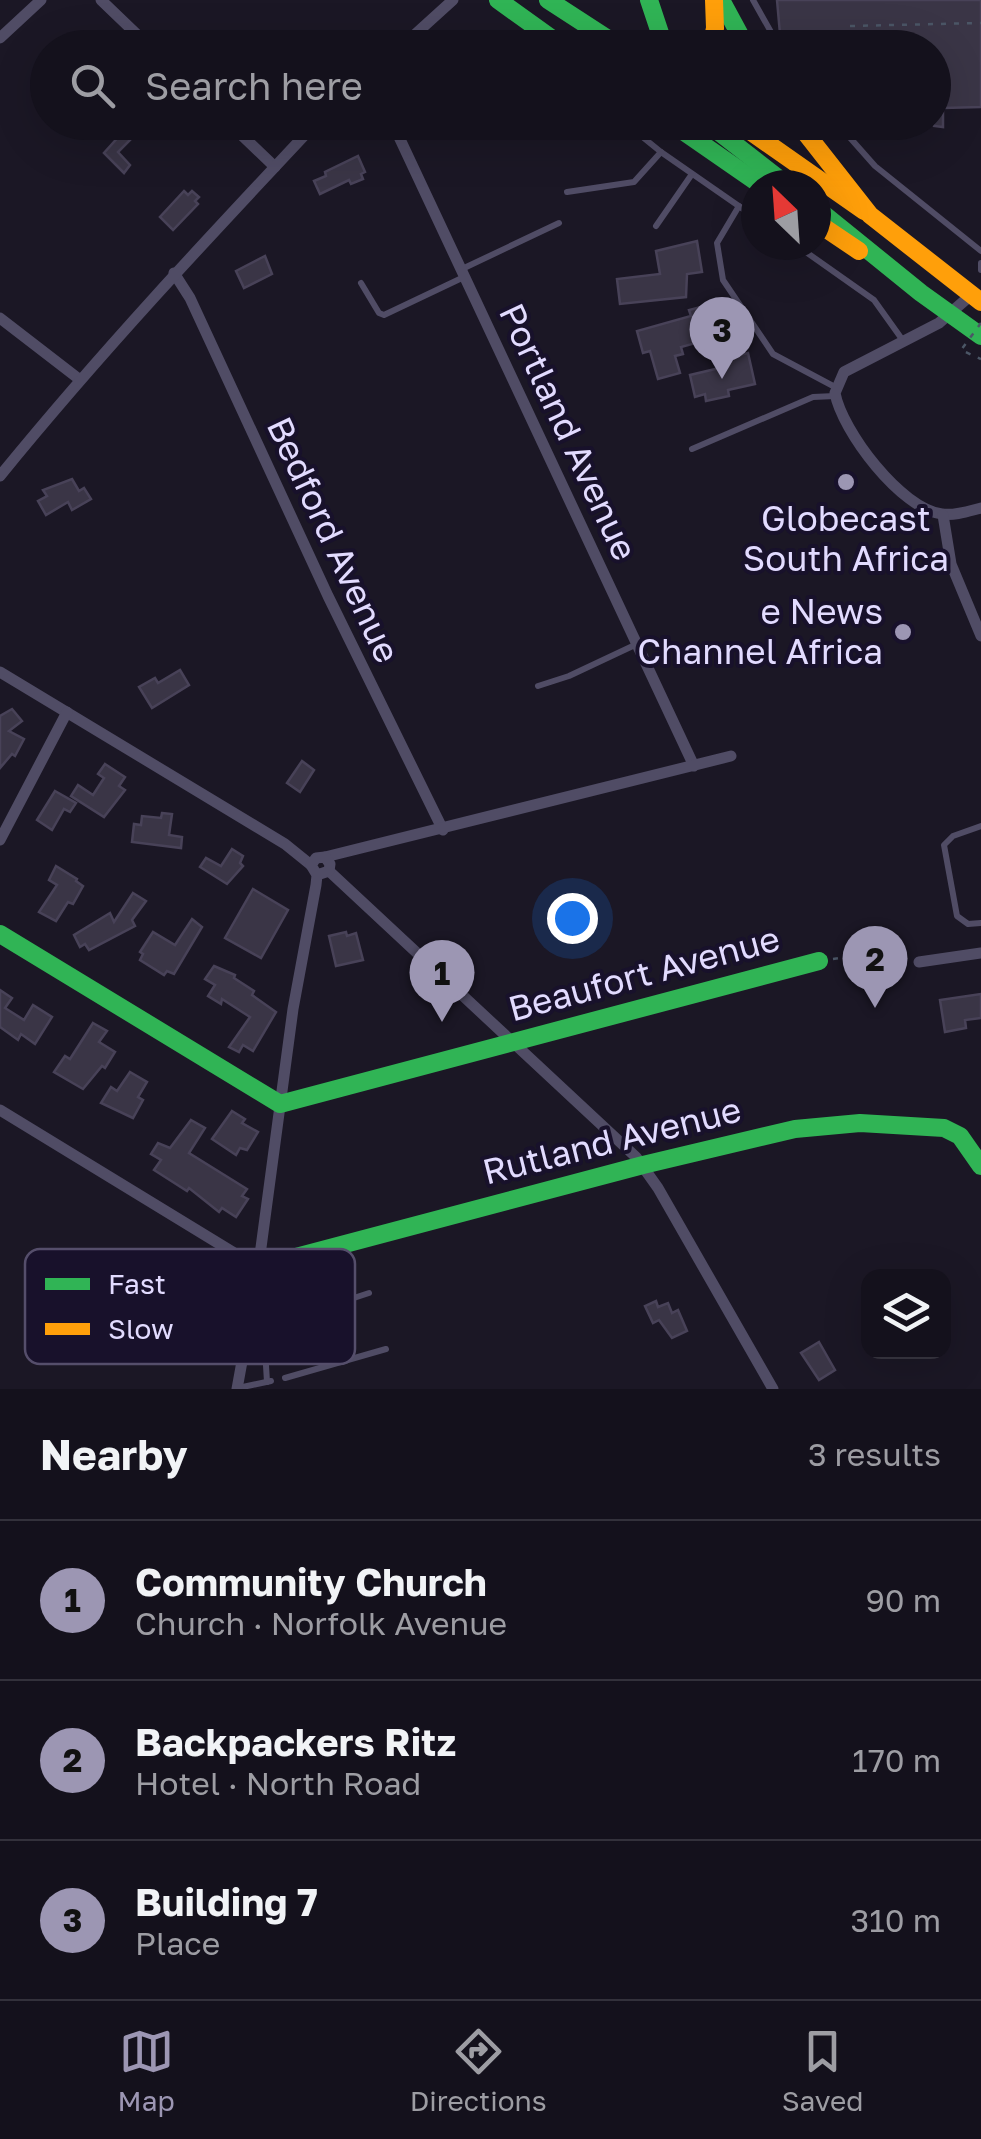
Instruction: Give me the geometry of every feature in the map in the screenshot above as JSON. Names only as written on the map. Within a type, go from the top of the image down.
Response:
[{"type":"street","points":[[0,38],[41,0]]},
{"type":"street","points":[[102,0],[133,30]]},
{"type":"street","points":[[420,30],[452,0]]},
{"type":"street","points":[[498,0],[540,30]]},
{"type":"street","points":[[548,0],[594,30]]},
{"type":"street","points":[[648,0],[659,30]]},
{"type":"street","points":[[715,30],[718,0]]},
{"type":"street","points":[[718,0],[736,30]]},
{"type":"street","points":[[246,140],[274,167]]},
{"type":"street","points":[[0,476],[78,379],[300,140]]},
{"type":"street","name":"Portland Avenue","points":[[400,140],[694,766]]},
{"type":"street","points":[[696,140],[741,172]]},
{"type":"street","points":[[729,140],[768,170]]},
{"type":"street","points":[[763,140],[870,215],[976,299],[904,342],[851,366],[835,391],[849,426],[886,477],[914,503],[943,515],[981,508]]},
{"type":"street","points":[[811,140],[870,215]]},
{"type":"street","points":[[831,220],[921,293]]},
{"type":"street","points":[[831,232],[981,336]]},
{"type":"street","name":"Bedford Avenue","points":[[174,273],[190,298],[336,614],[443,830]]},
{"type":"street","points":[[0,318],[78,379]]},
{"type":"street","points":[[943,515],[951,564],[981,636]]},
{"type":"street","points":[[0,672],[320,867],[611,1130],[643,1164],[772,1389]]},
{"type":"street","points":[[0,840],[67,712]]},
{"type":"street","points":[[320,867],[360,850],[731,756]]},
{"type":"street","points":[[258,1249],[320,867]]},
{"type":"street","points":[[0,934],[280,1104]]},
{"type":"street","points":[[919,962],[981,954]]},
{"type":"street","name":"Beaufort Avenue","points":[[280,1104],[820,960]]},
{"type":"street","points":[[0,1110],[230,1249]]},
{"type":"street","name":"Rutland Avenue","points":[[323,1249],[643,1164],[817,1126],[932,1126],[954,1132],[981,1166]]},
{"type":"street","points":[[237,1389],[241,1364]]},
{"type":"lane","points":[[754,0],[770,30]]},
{"type":"lane","points":[[646,140],[741,208]]},
{"type":"lane","points":[[852,140],[875,166],[981,251]]},
{"type":"lane","points":[[566,192],[634,182],[660,152]]},
{"type":"lane","points":[[656,226],[692,174]]},
{"type":"lane","points":[[738,206],[718,243],[727,289],[773,354],[835,391]]},
{"type":"lane","points":[[361,283],[379,313],[384,314],[559,223]]},
{"type":"lane","points":[[817,260],[874,300],[904,342]]},
{"type":"lane","points":[[692,449],[835,391]]},
{"type":"lane","points":[[538,686],[637,644]]},
{"type":"lane","points":[[981,826],[952,836],[944,845],[956,916],[968,924],[981,923]]},
{"type":"lane","points":[[355,1298],[369,1293]]},
{"type":"lane","points":[[355,1358],[386,1349]]},
{"type":"lane","points":[[237,1389],[269,1382],[267,1364]]},
{"type":"lane","points":[[285,1378],[334,1364]]},
{"type":"path","points":[[850,26],[981,24]]},
{"type":"path","points":[[981,323],[961,350],[981,359]]},
{"type":"path","points":[[820,960],[890,951],[919,962]]},
{"type":"building","points":[[777,0],[981,0],[981,107],[951,108],[951,30],[780,30]]},
{"type":"building","points":[[116,140],[130,140],[118,152],[130,165],[124,173],[104,153]]},
{"type":"building","points":[[358,156],[365,172],[361,174],[363,179],[351,184],[349,180],[320,194],[314,181]]},
{"type":"building","points":[[184,191],[199,197],[195,201],[198,204],[173,230],[160,217]]},
{"type":"building","points":[[697,241],[702,272],[687,274],[686,297],[620,304],[617,279],[660,274],[656,251]]},
{"type":"building","points":[[265,256],[272,274],[244,288],[236,271]]},
{"type":"building","points":[[712,304],[721,336],[681,347],[683,354],[675,356],[680,373],[658,379],[650,351],[643,353],[637,331],[691,316],[689,310]]},
{"type":"building","points":[[748,353],[755,384],[728,390],[729,396],[706,401],[705,394],[695,397],[690,375],[728,366],[726,358]]},
{"type":"building","points":[[72,479],[79,491],[84,488],[91,499],[72,510],[68,502],[46,515],[38,501],[47,496],[43,490]]},
{"type":"building","points":[[180,670],[189,685],[152,708],[139,687],[155,678],[158,683]]},
{"type":"building","points":[[12,709],[22,721],[9,731],[24,739],[15,756],[12,754],[0,768],[0,716]]},
{"type":"building","points":[[302,761],[314,770],[300,792],[287,783]]},
{"type":"building","points":[[105,764],[125,777],[119,786],[125,790],[104,817],[71,796],[78,785],[93,795],[104,778],[98,774]]},
{"type":"building","points":[[55,791],[76,803],[70,812],[64,809],[52,830],[37,820]]},
{"type":"building","points":[[162,813],[172,814],[169,835],[182,837],[181,848],[132,842],[134,824],[141,825],[142,816],[161,818]]},
{"type":"building","points":[[232,849],[243,856],[243,866],[227,884],[200,867],[206,858],[221,866]]},
{"type":"building","points":[[56,866],[83,886],[73,904],[68,902],[56,921],[39,912],[57,885],[49,880]]},
{"type":"building","points":[[253,889],[288,910],[261,958],[225,938]]},
{"type":"building","points":[[133,893],[146,901],[132,920],[135,926],[89,950],[85,944],[80,947],[74,935],[110,913],[114,922]]},
{"type":"building","points":[[192,919],[202,927],[174,974],[167,971],[164,975],[140,960],[140,952],[153,932],[175,945]]},
{"type":"building","points":[[346,932],[347,936],[356,933],[363,960],[336,966],[329,936]]},
{"type":"building","points":[[214,966],[235,975],[254,991],[252,995],[276,1012],[253,1051],[243,1045],[239,1052],[229,1047],[250,1017],[222,999],[221,1004],[208,996],[215,985],[205,979]]},
{"type":"building","points":[[0,990],[12,998],[5,1008],[24,1020],[33,1005],[52,1017],[35,1044],[21,1034],[18,1040],[0,1027]]},
{"type":"building","points":[[981,994],[981,1018],[965,1020],[966,1028],[945,1032],[940,1000]]},
{"type":"building","points":[[93,1023],[107,1031],[99,1042],[115,1052],[83,1089],[54,1072],[65,1056],[70,1059]]},
{"type":"building","points":[[130,1072],[147,1082],[133,1118],[101,1103],[111,1087],[117,1091]]},
{"type":"building","points":[[232,1111],[245,1119],[242,1123],[258,1132],[247,1150],[240,1148],[236,1155],[212,1139]]},
{"type":"building","points":[[191,1120],[205,1128],[189,1153],[247,1189],[242,1196],[248,1199],[236,1217],[222,1208],[219,1212],[189,1188],[187,1191],[154,1170],[161,1160],[151,1154],[158,1143],[170,1148]]},
{"type":"building","points":[[656,1301],[658,1307],[668,1303],[672,1313],[678,1310],[687,1331],[672,1338],[659,1320],[653,1323],[645,1306]]},
{"type":"building","points":[[819,1342],[835,1370],[819,1380],[801,1353]]},
{"type":"traffic: fast","points":[[498,0],[540,30]]},
{"type":"traffic: fast","points":[[548,0],[594,30]]},
{"type":"traffic: fast","points":[[649,0],[659,30]]},
{"type":"traffic: fast","points":[[721,0],[737,30]]},
{"type":"traffic: fast","points":[[696,140],[741,171]]},
{"type":"traffic: fast","points":[[729,140],[768,170]]},
{"type":"traffic: fast","points":[[831,220],[981,336]]},
{"type":"traffic: fast","points":[[0,934],[280,1104],[819,961]]},
{"type":"traffic: fast","points":[[326,1249],[795,1129],[860,1123],[944,1128],[960,1136],[981,1166]]},
{"type":"traffic: slow","points":[[714,0],[715,30]]},
{"type":"traffic: slow","points":[[763,140],[864,211]]},
{"type":"traffic: slow","points":[[811,140],[870,215],[981,302]]},
{"type":"traffic: slow","points":[[831,232],[859,251]]},
{"type":"place","name":"Building 7","points":[[722,379]]},
{"type":"place","name":"Globecast South Africa","points":[[846,482]]},
{"type":"place","name":"e News Channel Africa","points":[[903,632]]},
{"type":"place","name":"Backpackers Ritz","points":[[875,1008]]},
{"type":"place","name":"Community Church","points":[[442,1022]]}]
